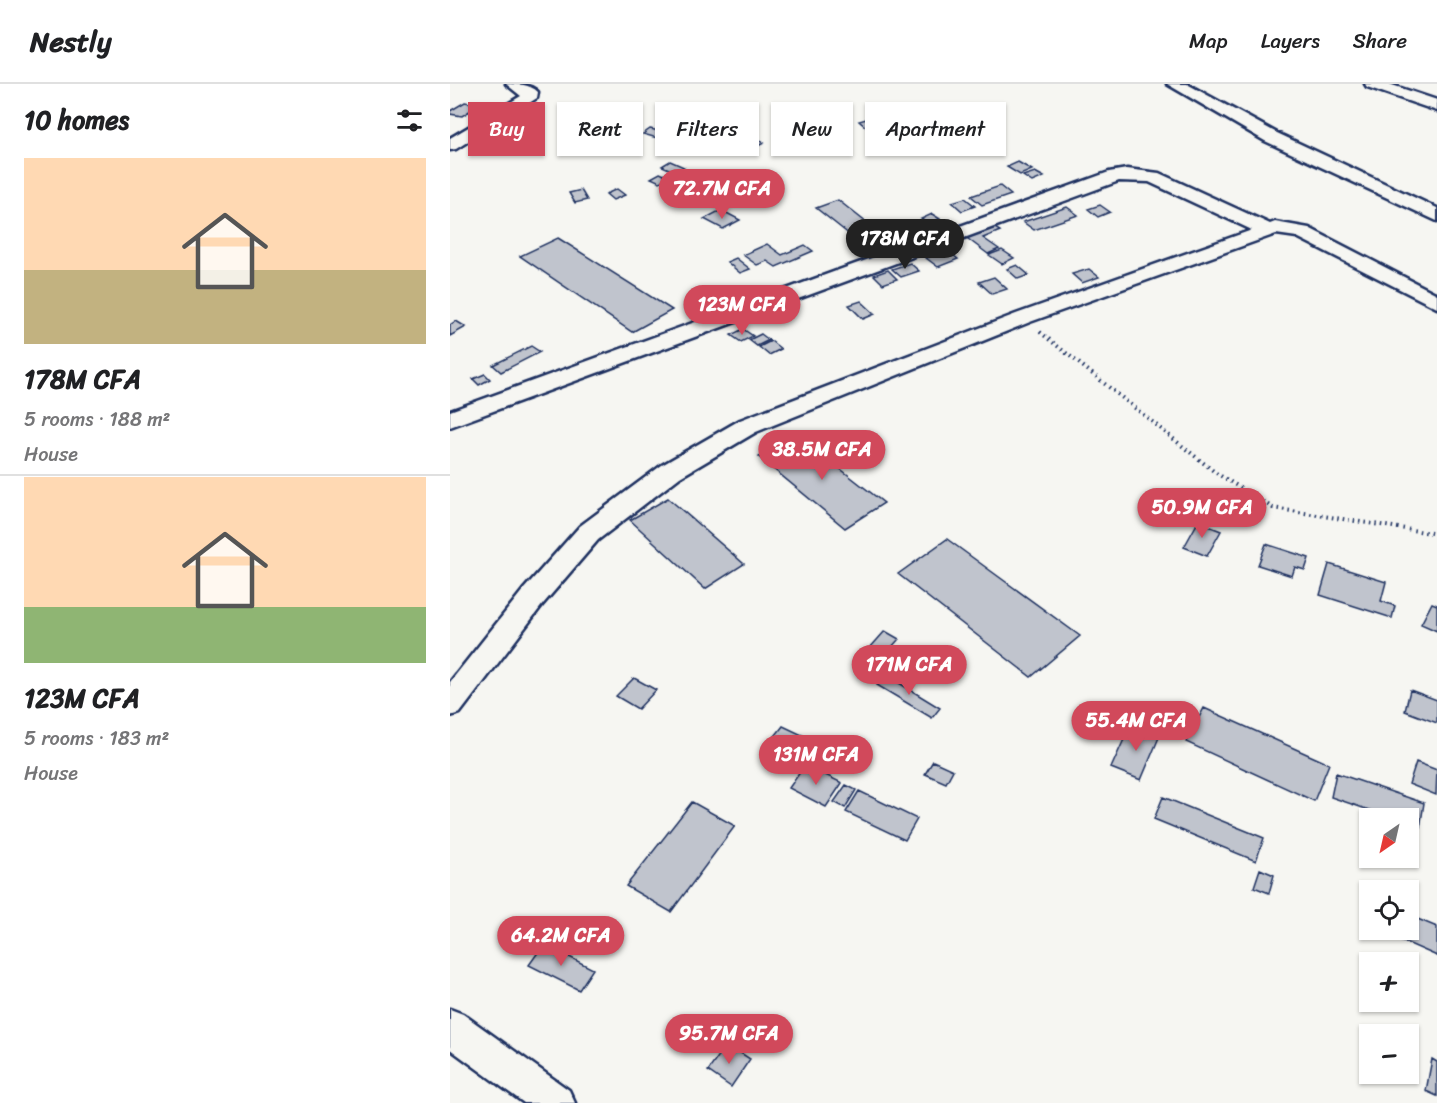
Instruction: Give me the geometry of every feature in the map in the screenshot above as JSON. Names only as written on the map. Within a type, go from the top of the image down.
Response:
[{"type":"street","points":[[450,145],[529,98],[530,92],[514,84]]},
{"type":"street","points":[[1175,84],[1270,136],[1437,214]]},
{"type":"street","points":[[1373,84],[1437,106]]},
{"type":"street","points":[[450,419],[1114,176],[1133,174],[1153,177],[1268,230]]},
{"type":"street","points":[[450,704],[533,597],[589,533],[671,471],[748,426],[1023,318],[1268,230],[1284,227],[1302,232],[1437,302]]},
{"type":"street","points":[[450,1027],[556,1103]]},
{"type":"path","points":[[1023,318],[1216,473],[1273,508],[1437,534]]},
{"type":"building","points":[[465,102],[468,103],[468,112],[462,116],[450,114],[450,111]]},
{"type":"building","points":[[650,129],[655,130],[655,137],[643,134]]},
{"type":"building","points":[[670,161],[684,167],[676,172],[662,166]]},
{"type":"building","points":[[1018,162],[1032,170],[1020,175],[1007,167]]},
{"type":"building","points":[[1035,172],[1044,177],[1032,182],[1023,176]]},
{"type":"building","points":[[660,173],[669,177],[660,182],[651,178]]},
{"type":"building","points":[[1000,186],[1011,195],[982,205],[971,196]]},
{"type":"building","points":[[617,189],[625,195],[613,200],[606,194]]},
{"type":"building","points":[[581,190],[587,200],[575,203],[569,193]]},
{"type":"building","points":[[965,198],[975,206],[962,211],[952,202]]},
{"type":"building","points":[[838,200],[877,231],[855,239],[816,208]]},
{"type":"building","points":[[1100,205],[1110,212],[1098,217],[1088,209]]},
{"type":"building","points":[[1067,207],[1078,215],[1034,230],[1023,222]]},
{"type":"building","points":[[721,210],[740,220],[723,229],[704,219]]},
{"type":"building","points":[[932,214],[940,219],[929,224],[921,219]]},
{"type":"building","points":[[990,225],[1000,231],[983,238],[999,249],[988,254],[964,236]]},
{"type":"building","points":[[893,226],[902,233],[885,239],[876,232]]},
{"type":"building","points":[[558,238],[672,310],[632,332],[520,256]]},
{"type":"building","points":[[767,244],[782,255],[805,245],[813,251],[776,267],[767,261],[757,265],[743,255]]},
{"type":"building","points":[[947,250],[958,259],[938,267],[926,258]]},
{"type":"building","points":[[1002,250],[1014,258],[1002,264],[989,255]]},
{"type":"building","points":[[736,258],[750,269],[740,273],[727,262]]},
{"type":"building","points":[[910,263],[919,271],[901,277],[892,269]]},
{"type":"building","points":[[1017,265],[1029,275],[1018,279],[1007,269]]},
{"type":"building","points":[[1089,269],[1099,277],[1082,283],[1072,274]]},
{"type":"building","points":[[888,270],[897,279],[883,284],[874,275]]},
{"type":"building","points":[[994,277],[1007,289],[992,294],[979,282]]},
{"type":"building","points":[[861,301],[875,314],[863,319],[849,305]]},
{"type":"building","points":[[456,321],[466,327],[450,336],[450,325]]},
{"type":"building","points":[[743,329],[753,336],[741,342],[731,335]]},
{"type":"building","points":[[761,334],[769,340],[757,346],[749,340]]},
{"type":"building","points":[[771,341],[781,349],[769,355],[759,347]]},
{"type":"building","points":[[531,346],[540,352],[501,372],[493,365]]},
{"type":"building","points":[[485,374],[490,379],[479,385],[473,379]]},
{"type":"building","points":[[797,435],[884,503],[845,528],[759,457]]},
{"type":"building","points":[[668,498],[744,564],[705,589],[630,520]]},
{"type":"building","points":[[1198,522],[1221,531],[1207,556],[1184,547]]},
{"type":"building","points":[[947,539],[1080,636],[1031,677],[898,574]]},
{"type":"building","points":[[1266,544],[1309,558],[1305,570],[1295,567],[1292,576],[1258,565]]},
{"type":"building","points":[[1329,564],[1386,582],[1381,601],[1395,606],[1392,618],[1320,595]]},
{"type":"building","points":[[1432,603],[1437,605],[1437,631],[1421,624]]},
{"type":"building","points":[[885,631],[899,639],[875,666],[861,658]]},
{"type":"building","points":[[886,675],[940,708],[932,718],[877,685]]},
{"type":"building","points":[[634,678],[656,690],[638,709],[616,696]]},
{"type":"building","points":[[1410,690],[1437,700],[1437,723],[1405,711]]},
{"type":"building","points":[[1204,708],[1329,764],[1314,801],[1186,742]]},
{"type":"building","points":[[1131,724],[1160,735],[1141,780],[1111,768]]},
{"type":"building","points":[[783,726],[817,742],[805,760],[785,750],[776,762],[761,754]]},
{"type":"building","points":[[933,761],[953,770],[946,783],[925,774]]},
{"type":"building","points":[[1416,762],[1437,770],[1436,795],[1409,784]]},
{"type":"building","points":[[805,765],[842,783],[826,807],[789,788]]},
{"type":"building","points":[[1336,773],[1424,803],[1420,828],[1419,808],[1363,808],[1331,797]]},
{"type":"building","points":[[846,785],[856,790],[845,808],[834,802]]},
{"type":"building","points":[[859,791],[917,819],[905,840],[846,812]]},
{"type":"building","points":[[1163,797],[1264,838],[1256,861],[1154,819]]},
{"type":"building","points":[[692,802],[735,826],[671,912],[626,886]]},
{"type":"building","points":[[1260,869],[1274,875],[1269,893],[1254,887]]},
{"type":"building","points":[[1419,920],[1437,927],[1437,956],[1400,940],[1419,940]]},
{"type":"building","points":[[544,944],[593,969],[579,990],[529,965]]},
{"type":"building","points":[[727,1044],[750,1059],[731,1087],[708,1071]]},
{"type":"building","points":[[1432,1059],[1437,1062],[1437,1096],[1426,1091]]}]
